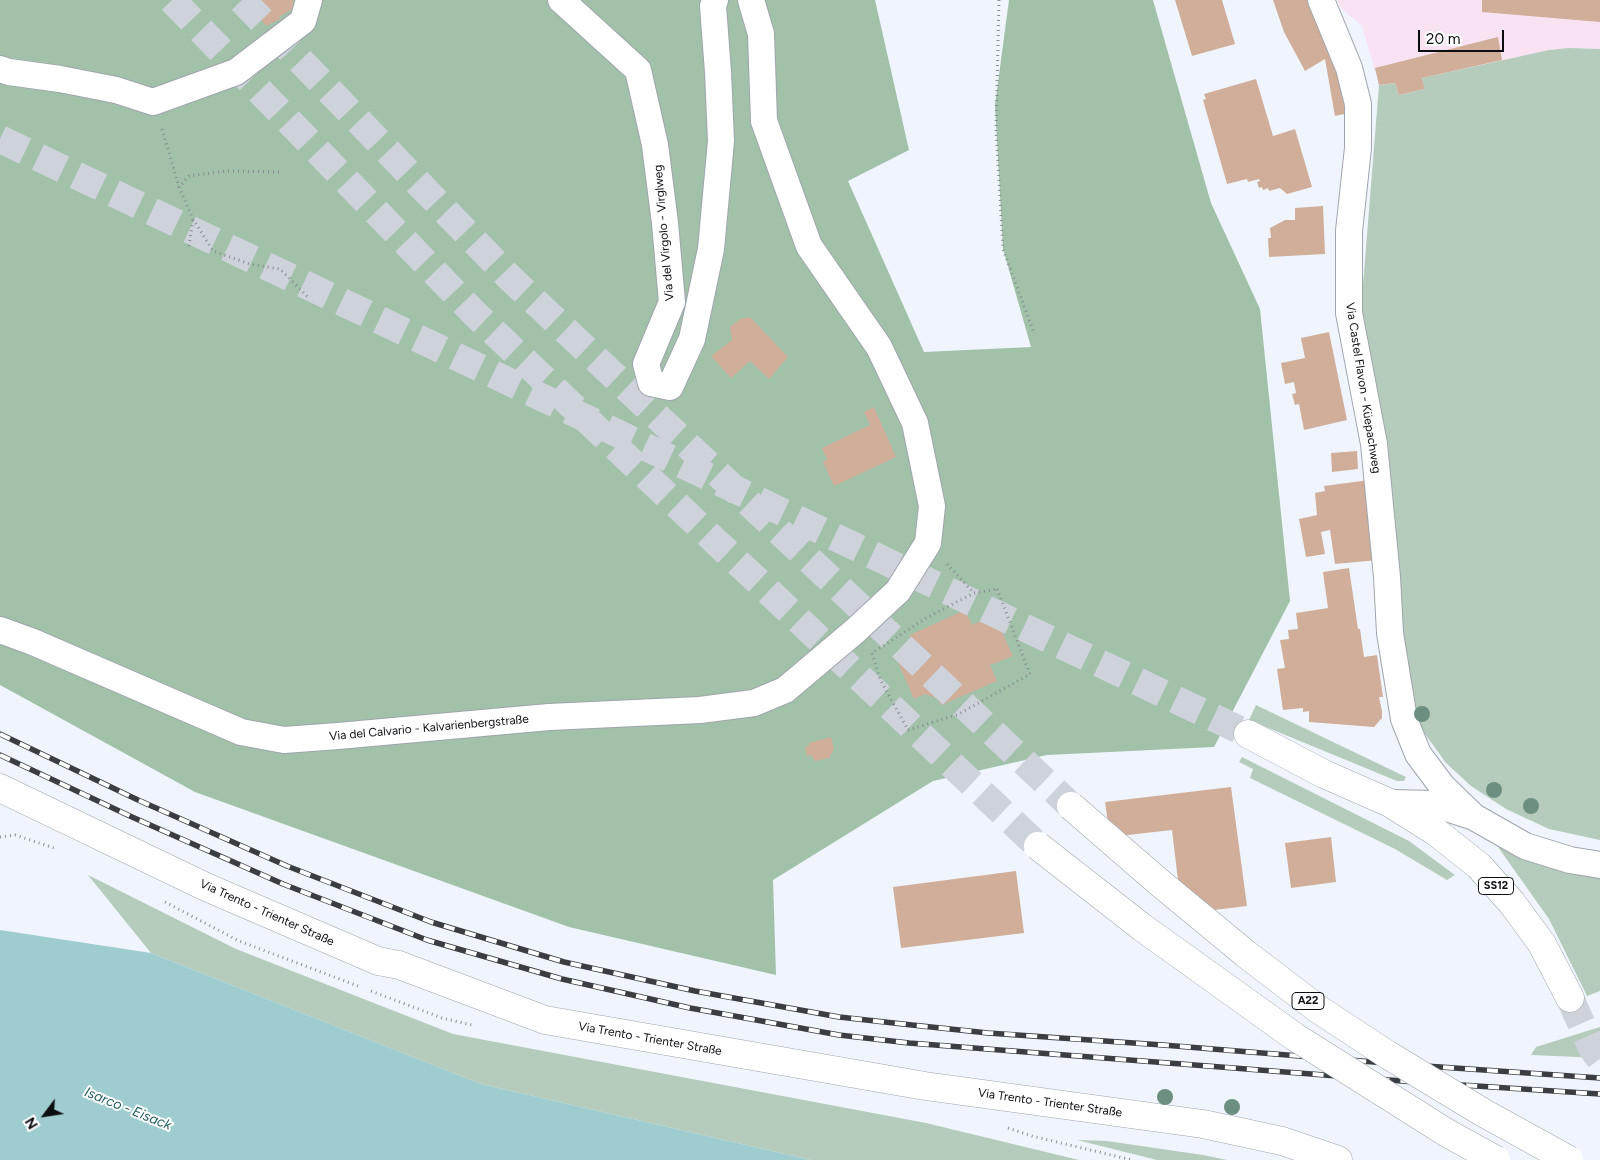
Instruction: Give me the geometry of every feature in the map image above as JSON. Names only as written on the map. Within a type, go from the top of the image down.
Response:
[{"type":"main road","name":"SS12","points":[[1248,734],[1324,774],[1390,803],[1436,832],[1479,866],[1512,903],[1542,944],[1570,998]]},
{"type":"main road","name":"Via Trento - Trienter Straße","points":[[0,788],[206,887],[378,961],[398,965],[545,1020],[925,1086],[1204,1124],[1282,1141],[1338,1160]]},
{"type":"main road","name":"A22","points":[[1071,806],[1246,954],[1318,1008],[1388,1055],[1482,1112],[1569,1160]]},
{"type":"main road","points":[[1038,846],[1143,928],[1295,1037],[1440,1129],[1496,1160]]},
{"type":"street","points":[[0,69],[116,90],[153,102],[236,72],[303,21],[309,0]]},
{"type":"street","name":"Via del Virgolo - Virglweg","points":[[561,0],[638,70],[655,145],[665,223],[672,302],[646,364],[651,383],[670,387],[692,339],[711,249],[721,141],[714,0]]},
{"type":"street","points":[[751,0],[761,34],[764,121],[809,246],[879,347],[914,423],[932,506],[928,543]]},
{"type":"street","name":"Via Castel Flavon - Küepachweg","points":[[1321,0],[1349,68],[1358,104],[1358,148],[1349,231],[1349,312],[1374,444],[1388,577],[1390,633],[1404,719],[1418,754],[1442,786],[1474,817]]},
{"type":"street","name":"Via del Calvario - Kalvarienbergstraße","points":[[0,630],[33,642],[241,732],[284,740],[550,717],[700,710],[754,703],[785,690],[856,631],[898,591],[928,543]]},
{"type":"street","points":[[1390,803],[1434,804],[1474,817],[1525,846],[1570,860],[1600,865]]},
{"type":"path","points":[[999,0],[996,130],[1003,250],[1034,333]]},
{"type":"path","points":[[153,102],[179,187],[193,219],[213,250],[250,264],[280,269],[308,297]]},
{"type":"path","points":[[179,187],[189,176],[226,171],[280,172]]},
{"type":"path","points":[[189,246],[193,219]]},
{"type":"path","points":[[928,543],[974,593]]},
{"type":"path","points":[[997,590],[1030,674],[959,714],[908,730],[880,679],[872,653],[928,617],[974,593],[997,590]]},
{"type":"path","points":[[0,837],[15,835],[56,849]]},
{"type":"path","points":[[162,900],[239,941],[359,986]]},
{"type":"path","points":[[1007,1128],[1032,1136],[1132,1160]]},
{"type":"shaded area","points":[[1337,0],[1600,0],[1600,49],[1569,48],[1549,50],[1422,78],[1379,85],[1362,26],[1341,8]]},
{"type":"green space","points":[[0,0],[875,0],[909,150],[848,181],[924,352],[1031,347],[1003,249],[995,105],[1009,0],[1153,0],[1211,203],[1260,309],[1290,601],[1214,747],[1047,755],[933,781],[773,880],[776,975],[569,927],[195,792],[0,685]]},
{"type":"green space","points":[[1569,48],[1600,49],[1600,840],[1549,829],[1506,809],[1471,786],[1446,763],[1425,734],[1408,701],[1361,310],[1379,85],[1395,83],[1399,95],[1425,89],[1422,78],[1549,50]]},
{"type":"green space","points":[[1256,705],[1406,777],[1404,781],[1397,781],[1249,720]]},
{"type":"green space","points":[[1242,757],[1409,841],[1455,875],[1447,880],[1395,849],[1250,778],[1253,769],[1239,762]]},
{"type":"green space","points":[[1498,847],[1526,859],[1600,872],[1600,991],[1587,996],[1549,919]]},
{"type":"green space","points":[[88,875],[236,949],[453,1034],[926,1123],[1079,1160],[811,1160],[481,1084],[151,953]]},
{"type":"green space","points":[[1600,1027],[1600,1058],[1531,1055],[1536,1047]]},
{"type":"green space","points":[[1077,1140],[1107,1141],[1227,1160],[1157,1160]]},
{"type":"water","name":"Isarco - Eisack","points":[[0,930],[151,953],[481,1084],[811,1160],[0,1160]]},
{"type":"building","points":[[252,0],[293,0],[294,8],[279,17],[280,19],[266,26],[257,15],[261,13]]},
{"type":"building","points":[[1175,0],[1222,0],[1235,44],[1192,56]]},
{"type":"building","points":[[1273,0],[1308,0],[1314,18],[1324,31],[1349,113],[1335,116],[1325,59],[1305,71],[1284,32]]},
{"type":"building","points":[[1482,0],[1600,0],[1600,22],[1482,12]]},
{"type":"building","points":[[1498,37],[1502,60],[1422,78],[1425,89],[1399,95],[1395,83],[1379,85],[1375,68]]},
{"type":"building","points":[[1256,79],[1273,136],[1295,129],[1312,187],[1287,194],[1280,188],[1269,191],[1268,188],[1263,190],[1262,187],[1259,188],[1257,182],[1260,181],[1259,179],[1248,182],[1247,179],[1227,184],[1203,100],[1206,99],[1204,94]]},
{"type":"building","points":[[1323,206],[1325,254],[1269,257],[1268,238],[1271,238],[1270,228],[1285,220],[1295,220],[1295,208]]},
{"type":"building","points":[[750,317],[788,357],[769,379],[750,361],[731,378],[711,356],[732,340],[730,327],[740,319]]},
{"type":"building","points":[[1329,332],[1347,420],[1304,430],[1299,404],[1295,405],[1292,394],[1296,393],[1294,382],[1285,384],[1281,363],[1305,358],[1301,338]]},
{"type":"building","points":[[874,407],[896,457],[834,486],[823,462],[827,459],[822,448],[870,425],[864,412]]},
{"type":"building","points":[[1357,451],[1358,469],[1332,472],[1331,453]]},
{"type":"building","points":[[1369,480],[1378,560],[1335,564],[1330,530],[1321,532],[1325,554],[1306,557],[1299,519],[1317,515],[1315,493],[1325,491],[1324,486]]},
{"type":"building","points":[[1349,568],[1364,657],[1377,655],[1383,697],[1379,697],[1382,718],[1374,727],[1309,722],[1309,711],[1303,712],[1303,708],[1283,710],[1277,669],[1285,668],[1280,640],[1289,639],[1288,630],[1298,629],[1296,613],[1328,608],[1323,572]]},
{"type":"building","points":[[965,610],[972,625],[994,615],[1013,656],[990,665],[997,681],[941,705],[937,698],[925,694],[914,699],[896,658],[907,654],[913,642],[910,635]]},
{"type":"building","points":[[831,737],[834,749],[829,758],[815,761],[811,755],[807,756],[805,747],[809,746],[809,743]]},
{"type":"building","points":[[1231,787],[1247,906],[1182,914],[1172,830],[1110,837],[1105,802]]},
{"type":"building","points":[[1331,837],[1336,882],[1291,888],[1285,843]]},
{"type":"building","points":[[1016,871],[1024,933],[901,948],[893,887]]},
{"type":"tunnel","points":[[172,0],[476,315],[1038,846]]},
{"type":"tunnel","points":[[242,0],[509,277],[1071,806]]},
{"type":"tunnel","points":[[0,139],[1248,734]]},
{"type":"tunnel","points":[[1570,998],[1592,1048],[1600,1059]]},
{"type":"railway","points":[[0,734],[138,800],[287,866],[431,922],[564,962],[695,991],[839,1017],[988,1033],[1600,1078]]},
{"type":"railway","points":[[0,755],[132,817],[283,884],[427,940],[562,979],[690,1008],[839,1035],[909,1043],[1415,1082],[1600,1094]]}]
